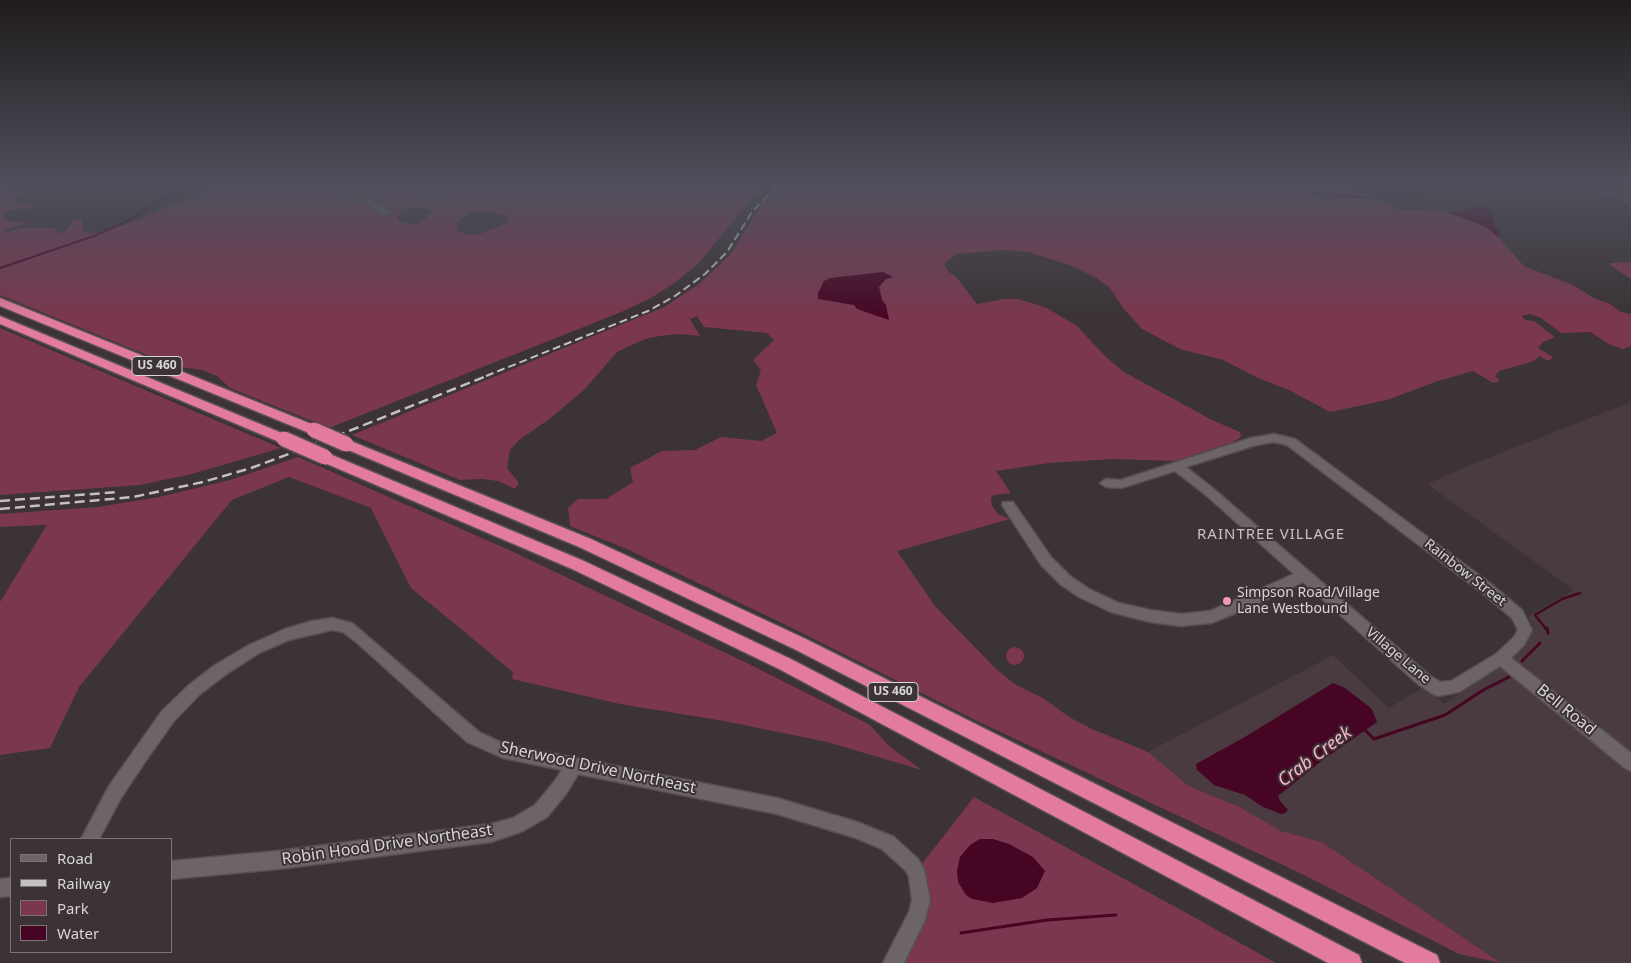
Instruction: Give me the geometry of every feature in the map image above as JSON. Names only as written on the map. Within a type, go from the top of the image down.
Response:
[{"type":"highway","name":"US 460","points":[[0,302],[585,543],[800,644],[1429,963]]},
{"type":"highway","name":"US 460","points":[[0,320],[578,565],[785,664],[1351,963]]},
{"type":"street","name":"Rainbow Street","points":[[1176,466],[1255,441],[1274,438],[1291,442],[1311,455],[1517,614],[1525,630],[1519,641],[1500,658],[1454,687],[1438,689]]},
{"type":"street","points":[[1106,483],[1120,484],[1176,466]]},
{"type":"street","name":"Village Lane","points":[[1176,466],[1211,493],[1424,680],[1438,689]]},
{"type":"street","points":[[1008,505],[1046,561],[1065,580],[1084,594],[1116,608],[1150,616],[1181,620],[1211,617],[1244,604],[1304,575]]},
{"type":"street","name":"Sherwood Drive Northeast","points":[[91,838],[140,754],[168,716],[194,690],[220,670],[254,649],[312,627],[332,624],[347,627],[473,737],[503,751],[777,806],[857,830],[888,843],[912,865],[918,875],[921,900],[908,936],[892,963]]},
{"type":"street","name":"Bell Road","points":[[1500,658],[1631,763]]},
{"type":"street","name":"Robin Hood Drive Northeast","points":[[172,870],[452,840],[492,833],[517,825],[541,811],[560,788],[574,765]]},
{"type":"shaded area","points":[[1631,402],[1631,963],[1501,963],[1322,842],[1281,831],[1189,786],[1148,752],[1333,655],[1389,708],[1423,687],[1444,704],[1493,670],[1529,638],[1533,625],[1528,617],[1574,590],[1427,484],[1470,465]]},
{"type":"green space","points":[[0,228],[11,228],[3,233],[23,228],[53,228],[57,230],[57,233],[61,233],[69,228],[84,228],[82,231],[92,234],[114,228],[457,228],[457,230],[467,235],[484,233],[496,228],[727,228],[698,264],[673,284],[651,298],[619,313],[329,428],[230,388],[217,376],[202,370],[174,366],[0,295]]},
{"type":"green space","points":[[747,228],[1487,228],[1498,237],[1524,266],[1573,285],[1594,298],[1610,304],[1621,312],[1631,314],[1631,346],[1623,349],[1609,344],[1590,332],[1561,333],[1541,318],[1530,314],[1522,316],[1525,320],[1534,321],[1555,337],[1543,342],[1538,348],[1553,357],[1549,361],[1539,356],[1534,361],[1499,371],[1495,376],[1500,381],[1493,383],[1473,371],[1438,381],[1387,400],[1330,412],[1289,390],[1258,378],[1223,360],[1180,349],[1142,329],[1123,308],[1110,288],[1097,278],[1069,265],[1029,252],[1003,250],[956,254],[944,264],[977,304],[1004,299],[1018,299],[1047,308],[1077,326],[1105,356],[1124,372],[1212,420],[1240,432],[1241,437],[1233,442],[1175,461],[1113,459],[1049,463],[996,471],[1011,493],[994,495],[991,498],[992,506],[998,514],[1010,519],[897,551],[935,606],[996,669],[1016,685],[1043,698],[1069,717],[1092,729],[1148,752],[1189,786],[1239,807],[1281,831],[1322,842],[1501,963],[1459,954],[1304,875],[975,720],[786,625],[629,550],[570,526],[568,508],[578,499],[606,499],[633,482],[630,468],[662,451],[695,450],[721,437],[761,441],[777,433],[756,385],[761,370],[753,360],[774,340],[767,333],[704,327],[697,316],[690,319],[700,336],[679,334],[660,336],[645,339],[617,352],[584,390],[548,420],[519,440],[510,450],[507,468],[519,483],[515,489],[498,481],[482,479],[460,480],[352,435],[664,307],[699,284],[731,254]]},
{"type":"green space","points":[[1631,262],[1631,279],[1610,265],[1610,263]]},
{"type":"green space","points":[[0,328],[281,448],[192,474],[140,485],[0,495]]},
{"type":"green space","points":[[298,457],[507,549],[751,665],[870,725],[890,747],[922,770],[827,742],[724,721],[620,704],[512,679],[513,672],[411,588],[371,508],[289,477],[232,500],[79,687],[50,748],[0,755],[0,602],[47,525],[0,527],[0,514],[98,507],[159,497],[230,480]]},
{"type":"green space","points":[[1015,647],[1021,650],[1024,656],[1021,662],[1015,665],[1009,662],[1006,656],[1009,650]]},
{"type":"green space","points":[[974,797],[1276,963],[902,963],[918,938],[929,908],[929,890],[921,865]]},
{"type":"water","points":[[1487,228],[1496,228],[1500,234],[1498,237]]},
{"type":"water","points":[[883,272],[893,277],[886,279],[879,287],[889,320],[857,309],[854,305],[818,299],[818,293],[824,281],[830,278]]},
{"type":"water","points":[[1333,683],[1345,688],[1372,709],[1377,722],[1324,759],[1278,796],[1288,810],[1285,813],[1281,814],[1263,807],[1245,795],[1214,785],[1197,770],[1196,764],[1243,738]]},
{"type":"water","points":[[980,839],[993,839],[1009,844],[1033,857],[1045,871],[1037,888],[1022,898],[993,903],[972,899],[966,895],[958,882],[957,871],[960,857],[970,845]]},
{"type":"waterway","points":[[0,268],[112,228]]},
{"type":"waterway","name":"Crab Creek","points":[[1547,630],[1535,615],[1562,599],[1580,593]]},
{"type":"waterway","name":"Crab Creek","points":[[1547,628],[1548,633]]},
{"type":"waterway","name":"Crab Creek","points":[[1522,661],[1540,643]]},
{"type":"waterway","name":"Crab Creek","points":[[1364,729],[1374,739],[1445,715],[1485,689],[1509,677]]},
{"type":"waterway","name":"Crab Creek","points":[[961,933],[1047,920],[1116,915]]},
{"type":"railway","points":[[486,376],[648,311],[675,296],[705,274],[727,252],[742,228]]},
{"type":"railway","points":[[0,509],[133,497],[203,482],[251,468],[329,439],[489,375]]},
{"type":"railway","points":[[0,501],[119,492]]},
{"type":"place","name":"Simpson Road/Village Lane Westbound","points":[[1227,601]]},
{"type":"district","name":"RAINTREE VILLAGE","points":[[1271,535]]}]
